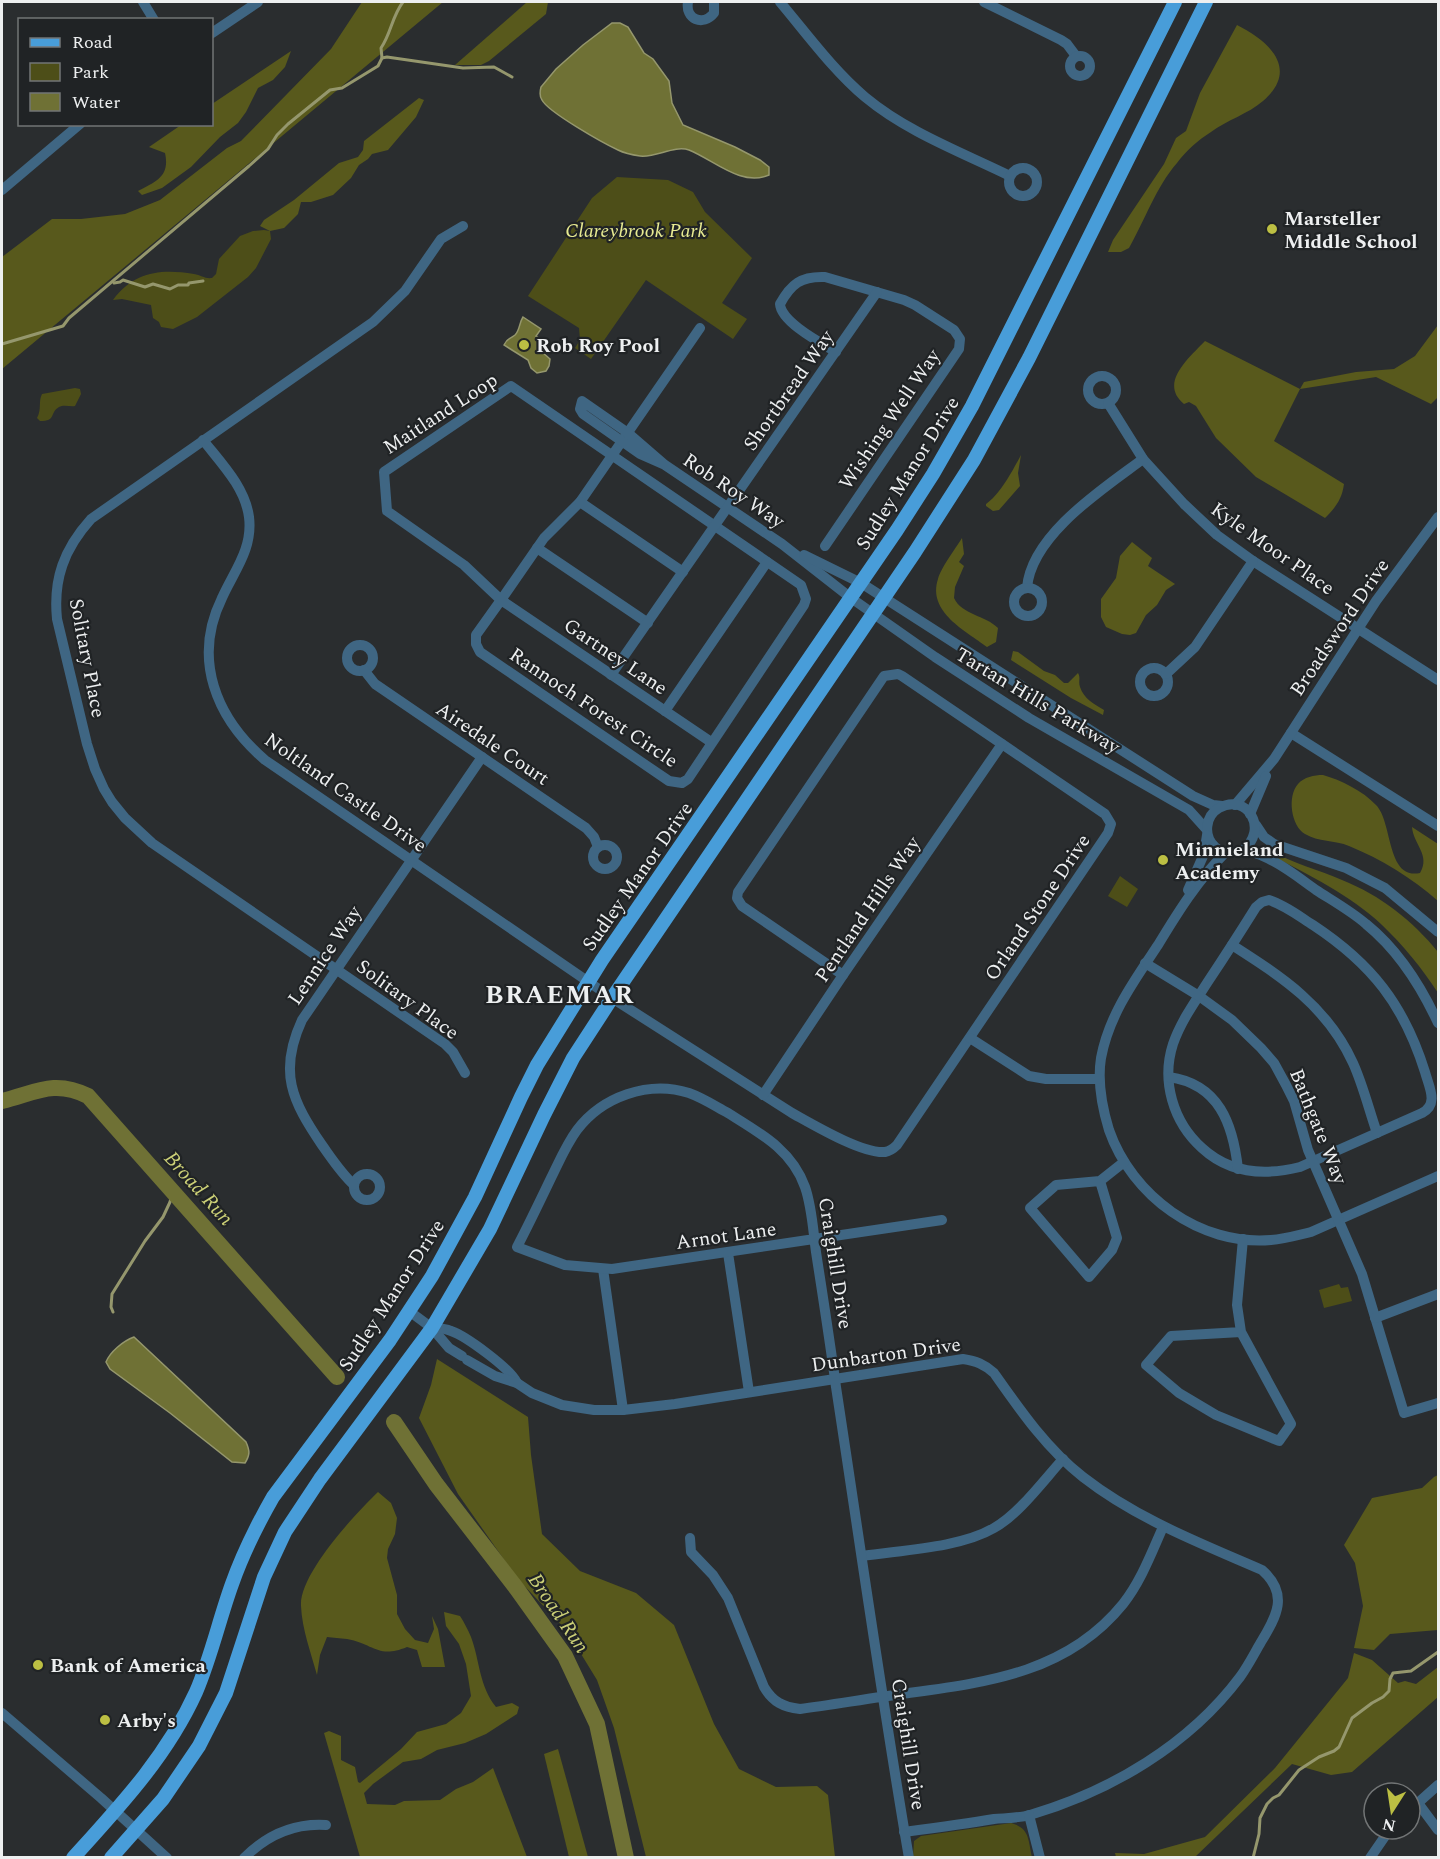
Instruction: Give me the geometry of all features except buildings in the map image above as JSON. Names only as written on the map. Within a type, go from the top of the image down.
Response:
[{"type":"main road","name":"Sudley Manor Drive","points":[[73,1857],[116,1810],[162,1754],[180,1724],[207,1665],[243,1554],[273,1497],[409,1311],[454,1237],[537,1065],[588,982],[851,598],[933,474],[972,406],[1175,2]]},
{"type":"main road","points":[[111,1857],[182,1773],[212,1723],[237,1662],[264,1577],[285,1532],[320,1479],[432,1328],[490,1229],[573,1058],[945,506],[1002,410],[1206,2]]},
{"type":"street","points":[[143,2],[153,18]]},
{"type":"street","points":[[213,32],[258,2]]},
{"type":"street","points":[[688,2],[687,11],[697,21],[707,20],[714,13],[714,2]]},
{"type":"street","points":[[780,2],[845,78],[889,115],[1010,176]]},
{"type":"street","points":[[984,2],[1061,40],[1076,56]]},
{"type":"street","points":[[2,190],[78,126]]},
{"type":"street","name":"Solitary Place","points":[[463,226],[441,239],[405,291],[383,314],[101,510],[80,531],[64,557],[56,588],[57,619],[87,744],[104,789],[125,818],[152,843],[445,1044],[453,1052],[465,1073]]},
{"type":"street","name":"Wishing Well Way","points":[[825,546],[959,349],[960,339],[954,330],[915,305],[825,277],[814,276],[797,281],[787,291],[780,304],[783,313],[801,330],[836,352]]},
{"type":"street","name":"Shortbread Way","points":[[611,675],[877,292]]},
{"type":"street","points":[[501,600],[537,548],[580,502],[700,328]]},
{"type":"street","name":"Maitland Loop","points":[[501,600],[464,565],[387,511],[384,472],[511,386],[613,455]]},
{"type":"street","name":"Kyle Moor Place","points":[[1108,403],[1143,459],[1184,504],[1217,535],[1253,561],[1438,680]]},
{"type":"street","name":"Rob Roy Way","points":[[625,437],[782,544],[851,598]]},
{"type":"street","name":"Noltland Castle Drive","points":[[203,440],[238,486],[249,515],[250,526],[245,555],[220,600],[210,633],[209,664],[212,680],[222,709],[240,736],[265,760],[612,998]]},
{"type":"street","name":"Rannoch Forest Circle","points":[[501,600],[476,635],[476,644],[480,652],[669,781],[682,783],[688,779],[806,599],[801,585],[613,455]]},
{"type":"street","points":[[1027,588],[1033,562],[1057,531],[1090,498],[1143,459]]},
{"type":"street","points":[[580,502],[684,572]]},
{"type":"street","name":"Broadsword Drive","points":[[1235,805],[1274,759],[1358,628],[1438,517]]},
{"type":"street","name":"Rob Roy Way","points":[[782,544],[861,583]]},
{"type":"street","points":[[537,548],[648,623]]},
{"type":"street","points":[[1166,674],[1195,647],[1253,561]]},
{"type":"street","points":[[665,711],[767,562]]},
{"type":"street","name":"Tartan Hills Parkway","points":[[861,583],[1193,796],[1213,805],[1235,805]]},
{"type":"street","name":"Tartan Hills Parkway","points":[[851,598],[1029,718],[1190,810],[1207,832],[1214,846],[1225,853]]},
{"type":"street","name":"Gartney Lane","points":[[501,600],[711,742]]},
{"type":"street","name":"Airedale Court","points":[[364,670],[375,684],[586,828],[594,837],[598,847]]},
{"type":"street","name":"Orland Stone Drive","points":[[612,998],[763,1095],[823,1130],[861,1147],[888,1152],[897,1145],[1112,824],[1105,814],[902,676],[892,674],[884,676],[738,892],[737,898],[742,906],[843,975]]},
{"type":"street","points":[[1291,733],[1438,826]]},
{"type":"street","name":"Pentland Hills Way","points":[[763,1095],[1002,744]]},
{"type":"street","name":"Lennice Way","points":[[354,1185],[341,1172],[303,1116],[289,1074],[291,1049],[302,1020],[482,757]]},
{"type":"street","name":"Broadsword Drive","points":[[1252,818],[1274,759]]},
{"type":"street","points":[[1235,805],[1243,807],[1263,837],[1274,844],[1346,868],[1385,888],[1438,932]]},
{"type":"street","points":[[1184,902],[1204,854],[1210,817],[1222,806]]},
{"type":"street","points":[[1242,851],[1253,840],[1256,833],[1252,818]]},
{"type":"street","points":[[1438,1023],[1418,985],[1395,953],[1373,930],[1273,861],[1253,852],[1225,853],[1206,872],[1184,902],[1114,1017],[1105,1042],[1099,1078],[1101,1102],[1115,1146],[1140,1185],[1161,1205],[1197,1227],[1219,1235],[1272,1240],[1294,1237],[1339,1221],[1438,1176]]},
{"type":"street","points":[[1269,900],[1291,911],[1346,947],[1384,988],[1409,1027],[1432,1099],[1428,1110],[1312,1161],[1281,1172],[1252,1172],[1239,1169],[1210,1156],[1189,1133],[1172,1106],[1169,1077],[1173,1045],[1178,1033],[1232,945],[1259,904],[1269,900]]},
{"type":"street","points":[[1232,945],[1302,993],[1331,1026],[1352,1062],[1377,1133]]},
{"type":"street","name":"Bathgate Way","points":[[1145,963],[1199,996],[1248,1034],[1274,1064],[1294,1101],[1312,1161],[1362,1274],[1404,1413],[1438,1403]]},
{"type":"street","points":[[970,1038],[1029,1076],[1046,1079],[1099,1078]]},
{"type":"street","points":[[1169,1077],[1184,1079],[1195,1084],[1222,1111],[1233,1136],[1239,1169]]},
{"type":"street","name":"Craighill Drive","points":[[518,1247],[565,1149],[580,1126],[596,1111],[613,1100],[642,1090],[658,1089],[687,1093],[704,1099],[776,1144],[789,1157],[805,1188],[814,1240],[909,1857]]},
{"type":"street","points":[[1100,1181],[1117,1238],[1112,1250],[1089,1277],[1030,1208],[1056,1185],[1100,1181],[1124,1162]]},
{"type":"street","name":"Arnot Lane","points":[[518,1247],[565,1265],[603,1269],[942,1220]]},
{"type":"street","points":[[1241,1332],[1171,1336],[1146,1365],[1179,1393],[1216,1415],[1279,1441],[1291,1424],[1241,1332],[1237,1305],[1243,1239]]},
{"type":"street","points":[[728,1252],[749,1392]]},
{"type":"street","points":[[603,1269],[623,1410]]},
{"type":"street","points":[[1375,1318],[1438,1294]]},
{"type":"street","name":"Dunbarton Drive","points":[[409,1311],[432,1328],[449,1348],[453,1357],[464,1364],[479,1367]]},
{"type":"street","name":"Dunbarton Drive","points":[[432,1328],[452,1331],[461,1336],[510,1372],[517,1383]]},
{"type":"street","name":"Dunbarton Drive","points":[[449,1348],[479,1367],[503,1380],[517,1383],[532,1393],[562,1405],[594,1410],[623,1410],[675,1404],[963,1359],[973,1360],[983,1364],[994,1373],[1022,1412],[1063,1459],[1083,1477],[1109,1496],[1163,1527],[1262,1570],[1274,1584],[1277,1591],[1278,1608],[1275,1621],[1240,1677],[1217,1703],[1156,1756],[1110,1783],[1075,1799],[1029,1815],[904,1832]]},
{"type":"street","points":[[862,1556],[960,1541],[994,1528],[1017,1508],[1063,1459]]},
{"type":"street","points":[[690,1538],[691,1552],[713,1575],[728,1598],[764,1687],[774,1700],[789,1708],[800,1709],[994,1680],[1059,1655],[1099,1627],[1121,1605],[1141,1576],[1163,1527]]},
{"type":"street","points":[[2,1713],[116,1810],[167,1857]]},
{"type":"street","points":[[1422,1799],[1438,1785]]},
{"type":"street","points":[[1422,1814],[1438,1830]]},
{"type":"street","points":[[1029,1815],[1040,1857]]},
{"type":"street","points":[[244,1857],[259,1844],[283,1830],[300,1826],[326,1825]]},
{"type":"street","points":[[1370,1857],[1381,1841]]},
{"type":"green space","name":"Clareybrook Park","points":[[617,177],[668,180],[693,192],[705,212],[752,258],[722,303],[747,319],[733,339],[646,280],[591,359],[575,348],[580,340],[579,328],[528,296],[592,198]]},
{"type":"green space","points":[[264,230],[270,231],[271,239],[256,268],[248,277],[197,317],[173,329],[161,327],[159,322],[153,318],[151,305],[122,299],[113,300],[130,283],[149,274],[182,272],[212,278],[216,274],[219,259],[240,236]]},
{"type":"green space","points":[[80,389],[81,394],[75,406],[59,407],[49,420],[40,421],[37,418],[42,394]]},
{"type":"green space","points":[[1120,876],[1138,889],[1127,907],[1108,896]]},
{"type":"green space","points":[[1339,1284],[1341,1288],[1348,1287],[1352,1301],[1324,1308],[1319,1290]]},
{"type":"green space","points":[[1011,1823],[1025,1831],[1032,1857],[913,1857],[914,1841],[921,1836]]},
{"type":"shaded area","points":[[362,2],[443,2],[2,369],[2,257],[52,219],[81,219],[125,214],[160,200],[227,148],[241,141],[331,49]]},
{"type":"shaded area","points":[[527,2],[548,2],[546,14],[489,61],[481,65],[455,65]]},
{"type":"shaded area","points":[[1237,25],[1260,39],[1276,57],[1279,78],[1274,89],[1257,106],[1217,128],[1188,150],[1163,182],[1129,248],[1121,252],[1108,252],[1113,240],[1164,164],[1176,138],[1186,131],[1200,93]]},
{"type":"shaded area","points":[[291,51],[285,67],[273,80],[258,88],[238,123],[220,137],[191,167],[162,188],[142,195],[138,191],[156,181],[166,167],[165,153],[149,147],[180,126],[213,126],[213,103]]},
{"type":"shaded area","points":[[419,98],[424,100],[416,117],[388,150],[372,154],[359,165],[351,178],[333,195],[311,202],[301,202],[298,214],[284,228],[270,231],[260,226],[264,220],[294,200],[339,163],[358,157],[363,150],[364,141]]},
{"type":"shaded area","points":[[1438,325],[1438,397],[1431,404],[1376,377],[1300,389],[1304,382],[1356,372],[1394,369],[1415,356]]},
{"type":"shaded area","points":[[1205,341],[1300,389],[1274,441],[1344,484],[1338,503],[1325,518],[1256,477],[1216,438],[1196,406],[1189,402],[1184,404],[1174,388],[1179,371]]},
{"type":"shaded area","points":[[1021,455],[1018,473],[1020,486],[999,510],[993,511],[986,504],[1001,488]]},
{"type":"shaded area","points":[[962,538],[964,554],[959,562],[964,566],[955,587],[954,598],[962,608],[998,628],[996,642],[987,647],[950,619],[938,601],[936,591],[938,579]]},
{"type":"shaded area","points":[[1132,542],[1152,558],[1148,566],[1175,584],[1166,590],[1157,605],[1146,615],[1136,633],[1130,635],[1106,627],[1101,617],[1101,599],[1116,578],[1120,556]]},
{"type":"shaded area","points":[[1013,651],[1018,652],[1044,671],[1055,675],[1064,683],[1068,683],[1078,673],[1079,685],[1084,695],[1104,710],[1103,715],[1071,698],[1011,660]]},
{"type":"shaded area","points":[[1323,775],[1351,787],[1376,805],[1381,813],[1396,859],[1401,868],[1409,873],[1420,873],[1424,861],[1412,827],[1438,844],[1438,901],[1407,877],[1373,857],[1344,844],[1310,837],[1300,830],[1292,810],[1292,796],[1300,782],[1306,778]]},
{"type":"shaded area","points":[[1269,849],[1287,859],[1370,893],[1407,920],[1438,952],[1438,993],[1405,949],[1382,925],[1327,885],[1267,853]]},
{"type":"shaded area","points":[[437,1359],[528,1417],[542,1534],[580,1571],[636,1593],[674,1625],[714,1724],[739,1769],[776,1787],[817,1786],[828,1795],[835,1857],[646,1857],[614,1728],[597,1680],[567,1631],[517,1578],[458,1494],[419,1418],[431,1385]]},
{"type":"shaded area","points":[[1438,1475],[1438,1630],[1390,1634],[1374,1650],[1354,1648],[1363,1606],[1355,1563],[1344,1545],[1372,1498],[1422,1488]]},
{"type":"shaded area","points":[[378,1492],[391,1503],[397,1518],[395,1534],[388,1549],[387,1558],[397,1595],[397,1614],[405,1629],[415,1640],[428,1643],[434,1629],[432,1616],[438,1629],[445,1667],[422,1667],[417,1650],[407,1647],[389,1652],[356,1641],[327,1637],[320,1655],[317,1675],[303,1623],[301,1606],[303,1593],[309,1578],[330,1545]]},
{"type":"shaded area","points":[[444,1612],[460,1616],[464,1623],[471,1637],[480,1673],[490,1699],[496,1707],[512,1703],[519,1707],[517,1714],[486,1734],[465,1743],[437,1750],[421,1759],[403,1762],[364,1793],[367,1804],[395,1805],[404,1801],[440,1800],[493,1768],[527,1857],[360,1857],[324,1733],[329,1731],[341,1736],[341,1760],[355,1767],[360,1783],[401,1749],[417,1732],[446,1724],[461,1713],[471,1696],[466,1664],[459,1644],[446,1626]]},
{"type":"shaded area","points":[[1354,1653],[1372,1660],[1398,1683],[1405,1681],[1416,1684],[1438,1667],[1438,1697],[1352,1772],[1331,1775],[1292,1764],[1195,1857],[1116,1857],[1115,1853],[1144,1854],[1205,1837],[1275,1768],[1348,1678]]},
{"type":"shaded area","points":[[558,1749],[588,1857],[569,1857],[544,1754]]},
{"type":"water","points":[[612,23],[620,23],[628,27],[644,53],[653,59],[669,81],[672,103],[683,125],[760,160],[769,167],[769,175],[748,178],[738,175],[698,154],[683,149],[646,156],[626,153],[577,127],[546,105],[540,97],[541,87],[556,69]]},
{"type":"water","name":"Rob Roy Pool","points":[[523,317],[541,329],[536,336],[543,341],[542,352],[550,359],[546,371],[537,373],[531,368],[528,360],[504,345],[517,333]]},
{"type":"water","points":[[134,1337],[246,1442],[249,1453],[245,1463],[232,1462],[110,1369],[106,1362],[111,1354],[121,1344]]},
{"type":"waterway","points":[[2,344],[63,326],[69,318],[268,149],[288,124],[330,90],[342,88],[378,66],[382,58],[381,48],[403,2]]},
{"type":"waterway","points":[[382,58],[463,68],[494,67],[512,77]]},
{"type":"waterway","points":[[114,283],[123,280],[145,287],[153,284],[170,289],[178,285],[203,281]]},
{"type":"waterway","name":"Broad Run","points":[[2,1101],[35,1091],[55,1088],[65,1088],[88,1096],[337,1377]]},
{"type":"waterway","points":[[113,1312],[112,1294],[163,1217],[172,1193]]},
{"type":"waterway","name":"Broad Run","points":[[394,1422],[436,1484],[517,1589],[565,1656],[597,1724],[626,1858]]},
{"type":"waterway","points":[[1253,1858],[1260,1818],[1267,1804],[1279,1795],[1299,1770],[1339,1747],[1352,1718],[1389,1691],[1393,1673],[1411,1671],[1438,1652]]},
{"type":"place","name":"Marsteller Middle School","points":[[1272,229]]},
{"type":"place","name":"Rob Roy Pool","points":[[524,345]]},
{"type":"place","name":"Minnieland Academy","points":[[1163,860]]},
{"type":"place","name":"Bank of America","points":[[38,1665]]},
{"type":"place","name":"Arby's","points":[[105,1720]]},
{"type":"district","name":"BRAEMAR","points":[[560,994]]}]
